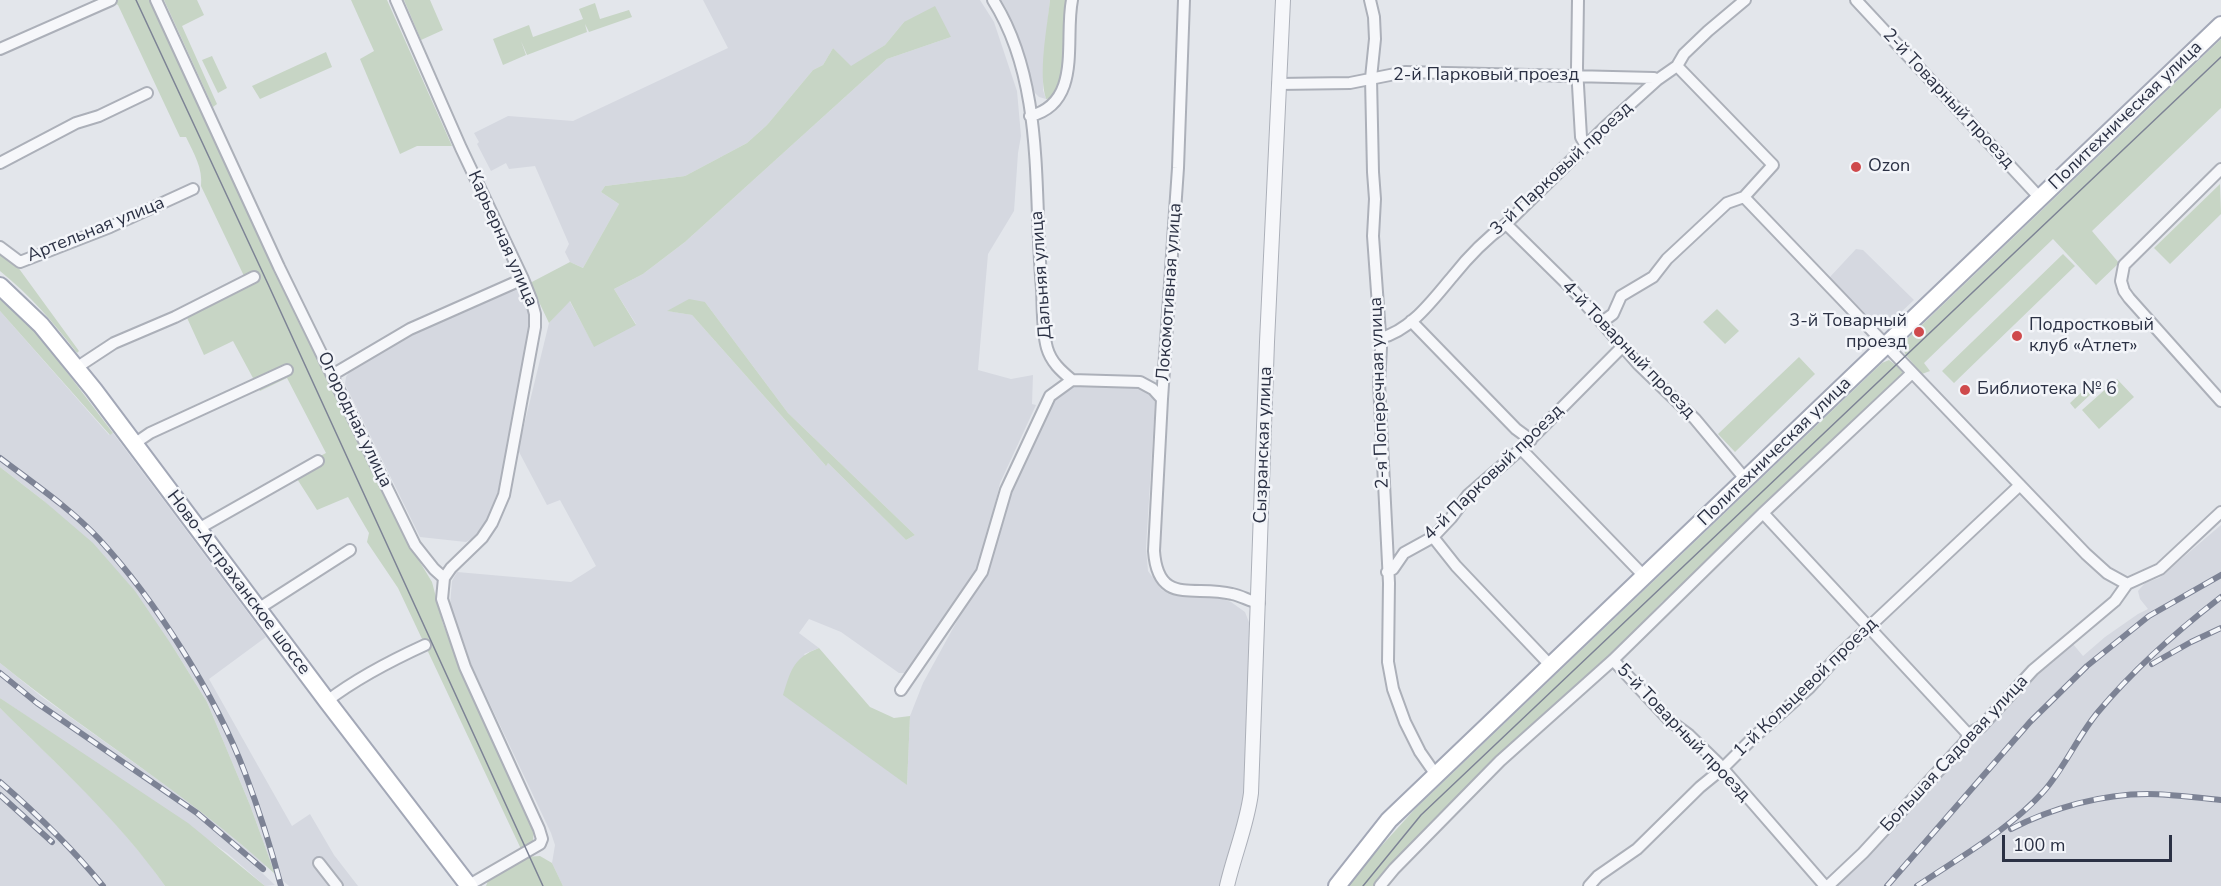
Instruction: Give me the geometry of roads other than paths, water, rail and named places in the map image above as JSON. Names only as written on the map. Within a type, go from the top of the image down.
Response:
[{"type":"main road","name":"Политехническая улица","points":[[1337,886],[1389,820],[2221,25]]},
{"type":"main road","name":"Ново-Астраханское шоссе","points":[[0,286],[41,325],[76,368],[327,702],[469,885]]},
{"type":"street","points":[[0,50],[111,0]]},
{"type":"street","name":"Огородная улица","points":[[156,0],[279,267],[415,545],[444,578]]},
{"type":"street","name":"Карьерная улица","points":[[396,0],[461,148],[523,279],[535,314],[535,327],[504,495],[492,524],[483,538],[451,568],[444,578]]},
{"type":"street","name":"Дальняя улица","points":[[993,0],[1003,15],[1022,65],[1030,116],[1047,348],[1056,367],[1072,380]]},
{"type":"street","points":[[1030,116],[1041,114],[1059,97],[1065,85],[1070,47],[1072,0]]},
{"type":"street","name":"Локомотивная улица","points":[[1184,0],[1178,168],[1162,399],[1155,568],[1162,582],[1178,590],[1232,594],[1259,603]]},
{"type":"street","name":"Сызранская улица","points":[[1227,886],[1250,803],[1267,342],[1283,0]]},
{"type":"street","name":"2-я Поперечная улица","points":[[1370,0],[1374,17],[1375,39],[1371,78],[1375,200],[1373,236],[1380,339],[1379,383],[1388,572],[1388,662],[1393,689],[1410,732],[1436,775]]},
{"type":"street","points":[[1578,0],[1577,76],[1581,136],[1586,146]]},
{"type":"street","name":"3-й Парковый проезд","points":[[1380,339],[1392,336],[1411,321],[1495,232],[1657,80],[1677,66],[1684,54],[1700,38],[1745,0]]},
{"type":"street","name":"2-й Товарный проезд","points":[[1856,0],[2040,198]]},
{"type":"street","points":[[1602,322],[1613,314],[1621,296],[1653,277],[1667,259],[1727,203],[1744,197],[1773,165],[1677,66]]},
{"type":"street","name":"2-й Парковый проезд","points":[[1278,84],[1350,83],[1406,72],[1654,78],[1657,80]]},
{"type":"street","points":[[0,163],[76,123],[99,116],[147,93]]},
{"type":"street","points":[[2221,169],[2124,265],[2121,281],[2124,291],[2137,309],[2221,401]]},
{"type":"street","name":"Артельная улица","points":[[0,248],[20,262],[110,227],[193,189]]},
{"type":"street","points":[[1744,197],[2086,554],[2108,573],[2127,584]]},
{"type":"street","name":"4-й Товарный проезд","points":[[1506,224],[1572,289],[1638,364],[1695,418],[1746,480]]},
{"type":"street","points":[[76,368],[114,343],[176,317],[254,278]]},
{"type":"street","points":[[332,375],[410,328],[523,279]]},
{"type":"street","points":[[1411,321],[1516,429],[1531,440]]},
{"type":"street","name":"4-й Парковый проезд","points":[[1388,572],[1404,554],[1433,537],[1468,495],[1531,440],[1623,346]]},
{"type":"street","points":[[134,444],[150,433],[286,370]]},
{"type":"street","points":[[1380,886],[1500,761],[1613,660],[1763,513],[1912,373]]},
{"type":"street","points":[[901,690],[982,572],[1006,490],[1050,396],[1072,380],[1140,382],[1153,389],[1162,399]]},
{"type":"street","points":[[1521,449],[1644,576]]},
{"type":"street","points":[[198,529],[318,461]]},
{"type":"street","name":"1-й Кольцевой проезд","points":[[1589,886],[1598,876],[1637,849],[1700,787],[1809,688],[1838,657],[2020,484]]},
{"type":"street","name":"Большая Садовая улица","points":[[1827,886],[1863,852],[1965,742],[1968,734],[1981,727],[2033,670],[2115,601],[2127,584],[2160,569],[2221,512]]},
{"type":"street","points":[[1763,513],[1968,734]]},
{"type":"street","points":[[1433,537],[1456,566],[1550,665]]},
{"type":"street","points":[[258,609],[350,550]]},
{"type":"street","points":[[444,578],[442,598],[465,667],[542,839],[540,843],[469,885]]},
{"type":"street","points":[[327,702],[343,689],[392,660],[425,645]]},
{"type":"street","name":"5-й Товарный проезд","points":[[1613,660],[1670,721],[1689,735],[1722,769],[1827,886]]},
{"type":"street","points":[[319,863],[337,886]]},
{"type":"tram line","points":[[136,0],[543,886]]},
{"type":"tram line","points":[[1363,886],[1421,815],[2221,57]]},
{"type":"railway","points":[[0,458],[51,496],[88,528],[142,591],[162,619],[201,681],[232,743],[260,815],[281,886]]},
{"type":"railway","points":[[1887,886],[2030,722],[2087,666],[2149,616],[2221,575]]},
{"type":"railway","points":[[1917,886],[1984,842],[2030,805],[2052,782],[2091,721],[2112,696],[2156,651],[2221,597]]},
{"type":"railway","points":[[2152,664],[2221,628]]},
{"type":"railway","points":[[0,673],[37,703],[197,813],[263,869]]},
{"type":"railway","points":[[0,782],[54,832],[103,886]]},
{"type":"railway","points":[[2011,829],[2060,809],[2113,797],[2157,794],[2221,800]]},
{"type":"railway","points":[[0,795],[52,842]]},
{"type":"place","name":"Ozon","points":[[1856,167]]},
{"type":"place","name":"3-й Товарный проезд","points":[[1919,332]]},
{"type":"place","name":"Подростковый клуб «Атлет»","points":[[2017,336]]},
{"type":"place","name":"Библиотека № 6","points":[[1965,390]]}]
